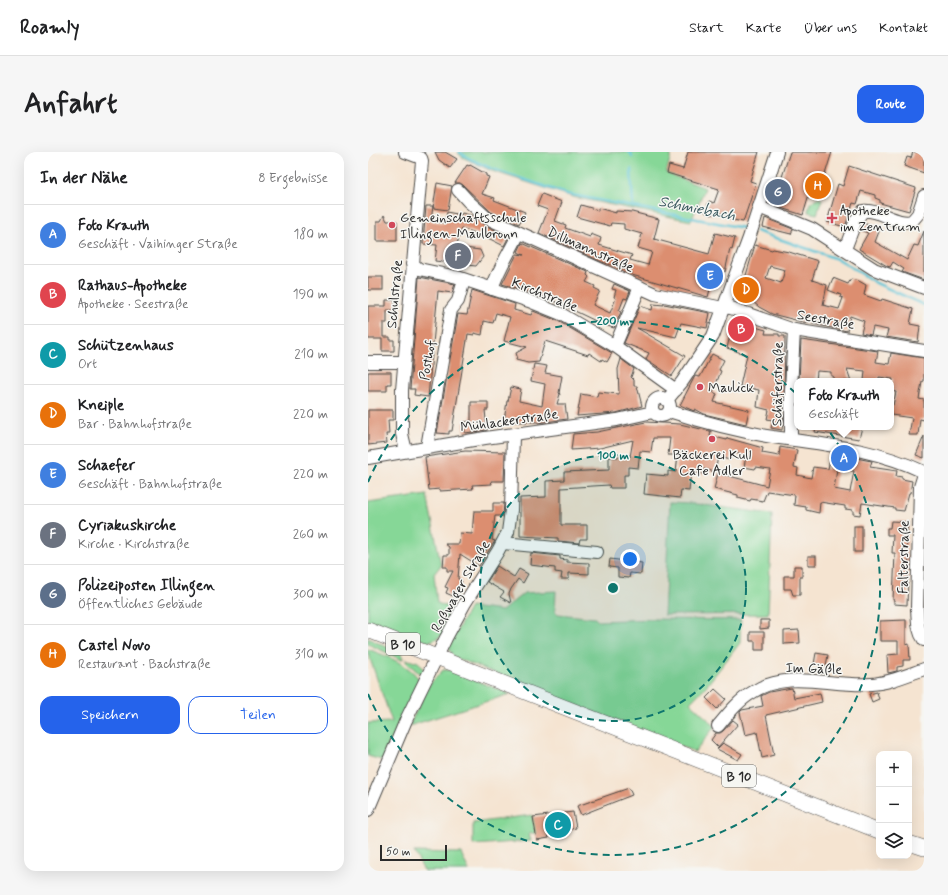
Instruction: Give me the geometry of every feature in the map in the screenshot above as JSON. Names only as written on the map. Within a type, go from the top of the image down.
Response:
[{"type":"main road","name":"B 10","points":[[368,630],[876,830]]},
{"type":"main road","points":[[912,844],[924,848]]},
{"type":"street","name":"Schulstraße","points":[[405,152],[421,158],[422,161],[403,362],[401,421],[406,451]]},
{"type":"street","points":[[777,152],[749,238],[713,336],[672,386],[668,406],[692,419],[790,440],[878,454],[906,464],[924,473]]},
{"type":"street","name":"Dillmannstraße","points":[[458,190],[487,218],[655,294],[724,308]]},
{"type":"street","points":[[845,249],[856,220],[863,211],[869,210],[904,221],[912,221],[916,219],[924,196]]},
{"type":"street","points":[[759,207],[812,228],[874,269],[924,288]]},
{"type":"street","points":[[492,289],[496,276],[519,233]]},
{"type":"street","name":"Kirchstraße","points":[[412,264],[419,269],[457,277],[529,301],[561,314],[615,346],[672,386]]},
{"type":"street","name":"Posthof","points":[[427,448],[451,310],[458,301],[464,280]]},
{"type":"street","points":[[615,346],[640,287]]},
{"type":"street","name":"Seestraße","points":[[724,308],[731,308],[794,330],[924,351]]},
{"type":"street","name":"Schäferstraße","points":[[790,440],[794,330]]},
{"type":"street","points":[[368,362],[403,362]]},
{"type":"street","name":"Mühlackerstraße","points":[[368,458],[617,420],[653,412],[652,407],[654,401],[661,398],[668,406]]},
{"type":"street","name":"Roßwager Straße","points":[[368,810],[406,720],[437,658],[465,603],[503,543],[508,532],[511,510],[513,435]]},
{"type":"street","name":"Falterstraße","points":[[924,473],[920,487],[917,609],[918,628],[924,640]]},
{"type":"street","points":[[503,543],[597,552]]},
{"type":"street","name":"Im Gäßle","points":[[718,726],[732,710],[752,692],[763,686],[787,680],[871,684],[885,682],[924,670]]},
{"type":"green space","points":[[457,152],[672,152],[666,173],[705,188],[691,221],[573,197],[492,171],[462,157]]},
{"type":"green space","points":[[817,198],[822,199],[817,214],[808,212],[810,203]]},
{"type":"green space","points":[[427,495],[441,565],[434,574],[437,603],[454,609],[445,632],[440,637],[428,642],[407,635],[395,634],[368,623],[368,503]]},
{"type":"green space","points":[[670,502],[689,503],[772,514],[768,614],[664,615]]},
{"type":"green space","points":[[556,591],[555,611],[558,614],[595,618],[598,621],[654,619],[741,620],[740,643],[707,685],[690,703],[715,726],[695,752],[454,657],[450,651],[449,645],[470,607],[502,611],[524,593]]},
{"type":"green space","points":[[368,638],[401,654],[403,658],[402,660],[368,644]]},
{"type":"green space","points":[[368,649],[404,665],[411,670],[421,682],[385,761],[368,756],[368,723],[392,722],[368,653]]},
{"type":"green space","points":[[406,659],[416,661],[420,664],[423,669],[423,675],[406,662]]},
{"type":"green space","points":[[443,670],[449,670],[510,694],[409,726],[429,685]]},
{"type":"green space","points":[[532,815],[533,821],[540,820],[541,832],[529,834],[531,841],[473,845],[473,823]]},
{"type":"green space","points":[[414,852],[461,853],[469,871],[424,871]]},
{"type":"building","points":[[435,152],[445,152],[457,159],[450,168],[439,160]]},
{"type":"building","points":[[688,152],[759,152],[750,181],[756,183],[743,222],[729,219],[730,216],[714,211],[712,215],[705,212],[709,201],[714,203],[719,189],[667,173],[669,165],[683,169]]},
{"type":"building","points":[[790,152],[832,152],[821,187],[810,192],[803,215],[770,203],[774,187],[778,189]]},
{"type":"building","points":[[913,152],[924,152],[924,173],[904,166],[907,157],[911,158]]},
{"type":"building","points":[[467,165],[470,165],[489,177],[482,194],[495,198],[494,200],[525,212],[519,224],[491,212],[463,185],[460,183],[455,183]]},
{"type":"building","points":[[849,166],[916,188],[909,211],[880,203],[880,200],[875,198],[875,195],[861,191],[857,204],[853,203],[845,227],[827,222],[838,184],[843,186]]},
{"type":"building","points":[[437,183],[452,186],[448,210],[433,208]]},
{"type":"building","points":[[542,194],[562,202],[555,221],[566,225],[565,228],[590,237],[591,234],[601,238],[599,245],[632,255],[630,260],[648,265],[652,252],[638,248],[642,234],[624,229],[624,224],[611,223],[610,226],[577,217],[581,205],[616,213],[616,211],[632,212],[659,219],[654,239],[709,254],[715,233],[735,238],[732,250],[730,249],[725,272],[715,270],[708,297],[632,275],[632,272],[602,262],[539,233],[548,210],[537,206]]},
{"type":"building","points":[[426,206],[433,206],[431,221],[445,223],[447,212],[461,215],[462,213],[474,216],[484,225],[509,236],[504,246],[462,228],[456,247],[480,250],[483,257],[476,266],[467,265],[467,263],[444,260],[443,262],[435,261],[437,245],[423,244]]},
{"type":"building","points":[[384,215],[387,221],[397,221],[397,241],[377,241],[377,221],[381,221]]},
{"type":"building","points":[[765,218],[793,229],[791,234],[763,227]]},
{"type":"building","points":[[863,223],[880,229],[875,242],[907,260],[914,245],[918,246],[924,231],[924,280],[902,272],[904,269],[893,262],[890,267],[887,266],[859,249],[868,233],[860,230]]},
{"type":"building","points":[[522,243],[588,272],[587,275],[589,277],[586,282],[595,286],[594,288],[600,291],[593,305],[610,313],[616,298],[614,297],[616,290],[612,289],[614,284],[630,291],[627,299],[624,298],[619,311],[621,312],[614,328],[604,325],[554,301],[502,284],[517,254],[524,255],[518,252]]},
{"type":"building","points":[[755,245],[772,250],[789,252],[818,261],[812,280],[827,285],[823,305],[839,309],[843,298],[840,297],[841,295],[828,290],[833,278],[848,284],[851,279],[859,281],[866,285],[864,295],[913,309],[910,324],[920,326],[918,342],[886,337],[888,330],[873,327],[871,335],[861,333],[864,321],[850,316],[847,331],[772,314],[759,307],[741,292]],"holes":[[[770,266],[785,270],[781,283],[766,278]]]},
{"type":"building","points":[[368,277],[383,277],[383,290],[368,290]]},
{"type":"building","points":[[419,277],[455,284],[452,293],[438,291],[428,397],[414,395],[415,389],[410,389]]},
{"type":"building","points":[[472,290],[515,304],[514,310],[531,315],[533,311],[558,321],[612,353],[607,362],[602,359],[601,361],[589,353],[588,355],[545,341],[539,362],[528,363],[516,360],[516,353],[527,347],[504,341],[510,317],[496,313],[493,323],[484,321],[482,335],[474,333],[474,335],[468,334],[452,431],[449,431],[449,434],[437,433],[458,314],[467,315]]},
{"type":"building","points":[[386,300],[395,300],[395,310],[387,310],[387,323],[383,323],[383,337],[390,337],[390,340],[394,340],[394,351],[382,351],[382,339],[368,339],[368,306],[386,306]]},
{"type":"building","points":[[653,304],[664,304],[710,313],[707,328],[681,323],[676,337],[637,328],[685,356],[672,376],[646,359],[649,353],[624,343],[640,306],[652,310]]},
{"type":"building","points":[[737,322],[766,330],[765,334],[779,334],[779,336],[785,336],[784,403],[781,415],[784,415],[782,430],[771,428],[773,420],[767,419],[769,410],[757,407],[759,390],[740,386],[747,355],[727,348],[730,336],[733,337]]},
{"type":"building","points":[[801,340],[878,351],[876,362],[889,364],[891,353],[924,358],[924,381],[922,382],[919,399],[924,400],[924,420],[920,419],[918,435],[909,435],[912,418],[894,415],[894,401],[896,392],[894,392],[894,378],[864,378],[865,371],[847,369],[850,378],[833,378],[833,376],[831,376],[831,372],[817,371],[816,378],[799,378]]},
{"type":"building","points":[[712,354],[724,360],[719,370],[721,371],[713,392],[717,394],[714,402],[749,410],[746,424],[704,414],[695,409],[694,411],[680,405],[695,376],[700,377]]},
{"type":"building","points":[[621,359],[634,369],[631,377],[634,380],[634,386],[637,386],[642,406],[616,413],[577,416],[581,394],[597,397],[598,392],[619,394],[618,369]]},
{"type":"building","points":[[534,364],[547,366],[545,373],[562,376],[557,404],[565,404],[567,419],[538,423],[504,421],[511,387],[521,389],[519,401],[542,406],[545,384],[531,381]]},
{"type":"building","points":[[368,372],[391,372],[391,384],[387,384],[387,391],[368,391]]},
{"type":"building","points":[[471,402],[488,402],[488,410],[485,410],[487,430],[465,433],[464,422],[471,421]]},
{"type":"building","points":[[368,410],[393,410],[393,420],[388,420],[389,434],[386,434],[387,443],[368,445]]},
{"type":"building","points":[[646,422],[680,424],[711,431],[710,436],[727,440],[727,438],[763,448],[762,453],[779,456],[780,447],[797,450],[794,467],[798,468],[797,475],[811,478],[813,467],[828,469],[831,453],[872,461],[870,467],[897,471],[896,476],[912,481],[910,493],[904,511],[895,510],[895,508],[862,503],[860,515],[853,514],[853,510],[845,509],[845,506],[820,502],[819,513],[806,510],[806,507],[794,505],[795,495],[767,491],[763,501],[751,499],[750,501],[738,498],[738,495],[714,489],[718,473],[767,486],[770,469],[744,467],[746,456],[732,452],[730,460],[718,457],[715,472],[704,469],[703,474],[691,472],[689,491],[681,490],[680,498],[644,494],[646,474],[668,476],[668,471],[676,472],[678,455],[668,455],[670,438],[653,438],[651,452],[640,451],[638,468],[628,467],[628,475],[624,475],[624,488],[610,488],[609,485],[561,488],[561,525],[587,525],[587,539],[580,539],[579,543],[558,541],[558,538],[520,536],[520,498],[546,497],[546,481],[564,480],[564,472],[609,470],[609,457],[630,457],[633,440],[600,448],[571,450],[573,434],[597,432]],"holes":[[[837,469],[854,471],[850,492],[834,489]]]},
{"type":"building","points":[[815,430],[861,430],[859,439],[815,432]]},
{"type":"building","points":[[924,436],[924,458],[916,455]]},
{"type":"building","points":[[465,451],[505,452],[504,481],[491,481],[492,484],[472,485],[473,489],[440,491],[440,489],[429,490],[425,457]]},
{"type":"building","points":[[493,503],[504,503],[503,516],[495,516],[492,540],[495,541],[479,566],[460,554],[458,579],[462,581],[460,585],[462,586],[455,597],[446,593],[448,588],[445,587],[453,571],[447,571],[447,567],[443,567],[444,555],[449,555],[449,547],[445,544],[459,544],[460,533],[472,534],[474,511],[493,511]]},
{"type":"building","points":[[891,521],[908,522],[906,556],[909,556],[907,605],[894,604],[893,600],[895,553],[892,553],[893,535],[887,535],[887,528],[890,528]]},
{"type":"building","points":[[854,526],[862,526],[862,552],[854,552]]},
{"type":"building","points":[[531,553],[560,556],[560,559],[567,560],[567,562],[589,563],[589,574],[569,573],[569,579],[561,579],[562,573],[555,572],[555,568],[530,565]]},
{"type":"building","points":[[808,556],[816,556],[816,565],[808,565]]},
{"type":"building","points":[[610,559],[642,563],[641,574],[630,573],[629,578],[618,577],[618,568],[609,567]]},
{"type":"building","points":[[497,566],[514,577],[519,569],[528,574],[523,583],[518,579],[511,589],[509,594],[511,603],[500,597],[504,592],[487,582]]},
{"type":"building","points":[[794,566],[802,566],[802,577],[800,577],[800,595],[793,595],[791,589],[784,589],[784,576],[794,576]]},
{"type":"building","points":[[760,620],[769,620],[769,628],[760,629]]},
{"type":"building","points":[[906,620],[906,645],[909,644],[910,660],[903,660],[903,666],[897,667],[897,671],[888,673],[887,655],[898,654],[898,641],[880,641],[880,621]]},
{"type":"building","points":[[799,630],[800,643],[784,644],[784,631]]},
{"type":"building","points":[[750,632],[764,632],[764,650],[755,650],[755,641],[750,641]]},
{"type":"building","points":[[816,653],[828,655],[826,666],[814,664]]},
{"type":"building","points":[[792,688],[794,698],[820,693],[822,702],[766,715],[774,755],[762,758],[757,732],[745,735],[740,712],[742,710],[763,706],[761,696],[769,692]]},
{"type":"building","points":[[715,689],[726,699],[717,709],[706,698]]},
{"type":"building","points":[[877,692],[879,699],[872,702],[869,694]]},
{"type":"building","points":[[733,720],[738,724],[718,747],[711,740],[716,733],[723,731]]},
{"type":"building","points":[[723,743],[742,754],[738,760],[717,749]]},
{"type":"building","points":[[629,788],[632,795],[581,815],[577,806]]},
{"type":"building","points":[[573,812],[576,828],[548,834],[549,838],[537,840],[533,817]]},
{"type":"waterway","name":"Schmiebach","points":[[459,152],[490,168],[567,194],[749,229]]},
{"type":"waterway","points":[[628,152],[631,153],[632,157]]},
{"type":"waterway","points":[[631,169],[633,207]]},
{"type":"waterway","name":"Schmiebach","points":[[756,231],[840,260],[876,283],[924,305]]},
{"type":"place","name":"Castel Novo","points":[[818,186]]},
{"type":"place","name":"Polizeiposten Illingen","points":[[778,192]]},
{"type":"place","name":"Apotheke im Zentrum","points":[[832,218]]},
{"type":"place","name":"Gemeinschaftsschule Illingen-Maulbronn","points":[[392,225]]},
{"type":"place","name":"Cyriakuskirche","points":[[458,256]]},
{"type":"place","name":"Schaefer","points":[[710,276]]},
{"type":"place","name":"Kneiple","points":[[746,290]]},
{"type":"place","name":"Rathaus-Apotheke","points":[[741,329]]},
{"type":"place","name":"Maulick","points":[[700,387]]},
{"type":"place","name":"Bäckerei Kull Cafe Adler","points":[[712,439]]},
{"type":"place","name":"Foto Krauth","points":[[844,458]]},
{"type":"place","name":"Schützenhaus","points":[[558,825]]}]
